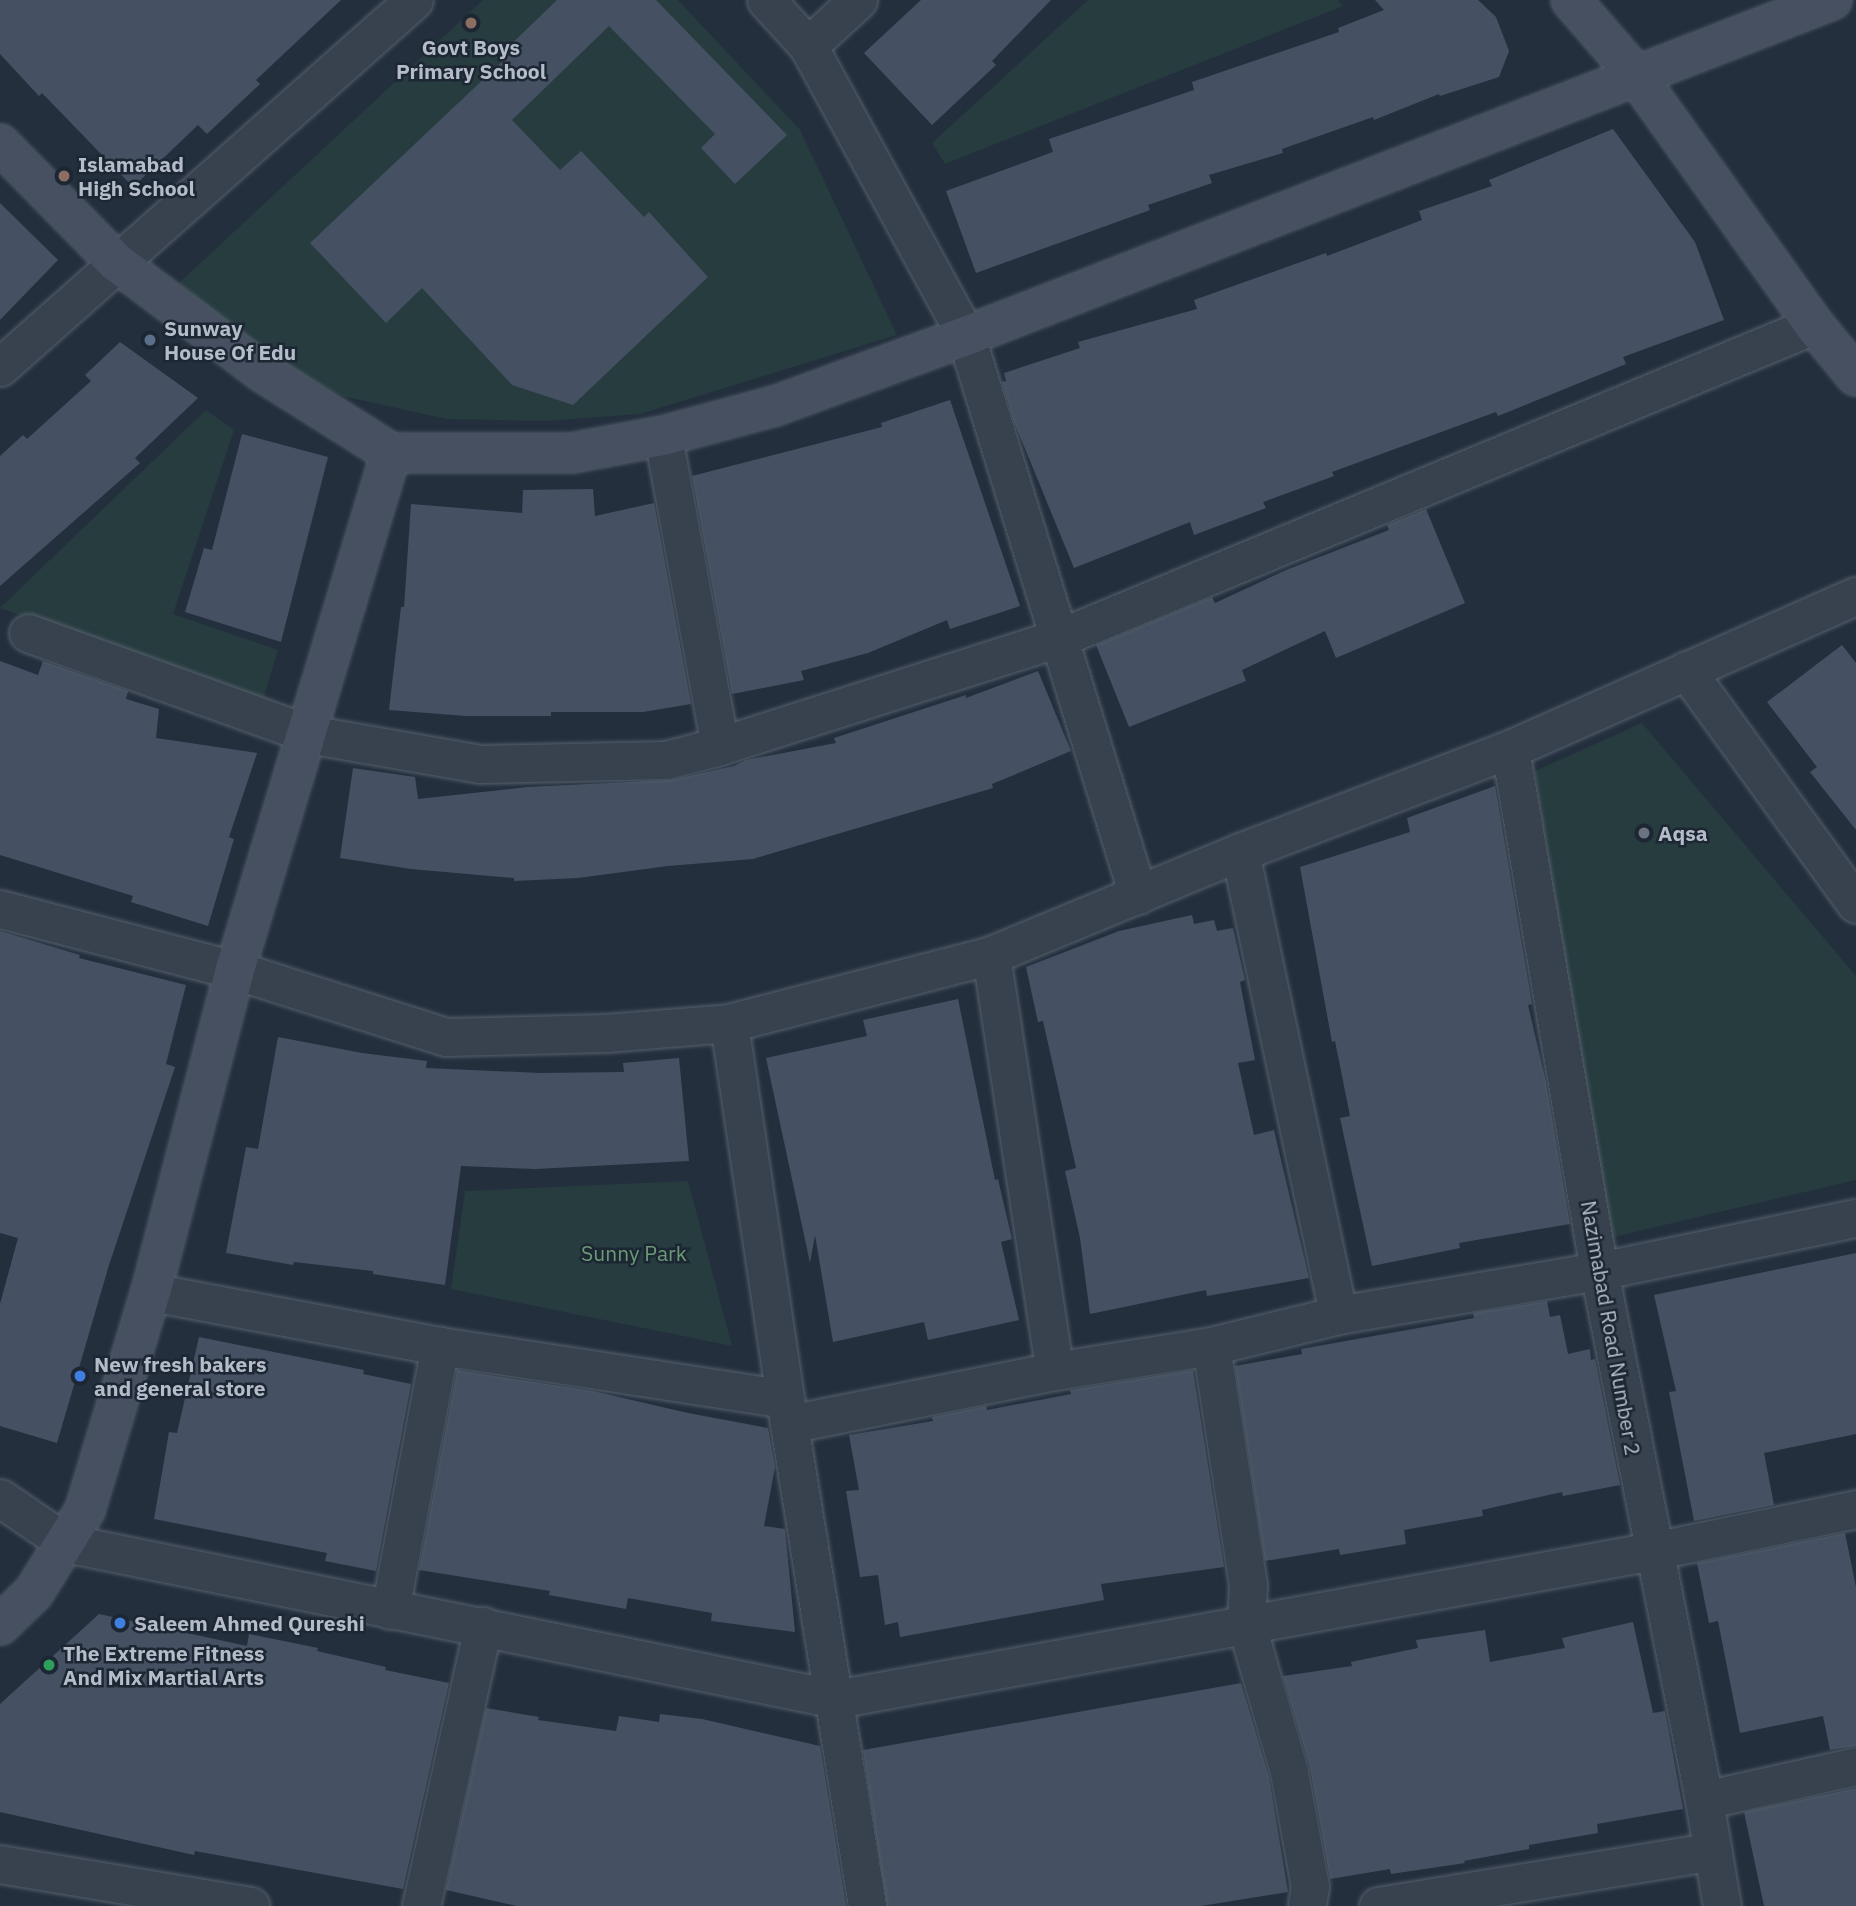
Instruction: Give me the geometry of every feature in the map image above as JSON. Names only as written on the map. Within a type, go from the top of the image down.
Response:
[{"type":"street","points":[[0,367],[414,0]]},
{"type":"street","points":[[766,0],[808,46],[966,336],[1138,895]]},
{"type":"street","points":[[808,46],[858,0]]},
{"type":"street","points":[[1571,0],[1635,74],[1814,325],[1856,376]]},
{"type":"street","points":[[0,144],[116,262],[264,373],[391,453],[572,453],[663,436],[775,406],[966,336],[1635,74],[1832,0]]},
{"type":"street","points":[[28,633],[308,734],[480,764],[666,760],[720,746],[1059,638],[1814,325]]},
{"type":"street","points":[[663,436],[720,746]]},
{"type":"street","points":[[0,1625],[34,1592],[85,1510],[151,1292],[235,970],[391,453]]},
{"type":"street","points":[[0,909],[235,970],[446,1037],[606,1033],[729,1023],[991,955],[1240,852],[1510,749],[1856,596]]},
{"type":"street","points":[[1686,670],[1856,904]]},
{"type":"street","name":"Nazimabad Road Number 2","points":[[1510,749],[1599,1270],[1704,1800],[1722,1906]]},
{"type":"street","points":[[1240,852],[1338,1315]]},
{"type":"street","points":[[991,955],[1055,1371]]},
{"type":"street","points":[[729,1023],[787,1411],[836,1699],[867,1906]]},
{"type":"street","points":[[151,1292],[787,1411],[1212,1346],[1338,1315],[1599,1270],[1856,1219]]},
{"type":"street","points":[[390,1610],[440,1346]]},
{"type":"street","points":[[1212,1346],[1248,1586],[1246,1623],[1289,1772],[1310,1886],[1307,1906]]},
{"type":"street","points":[[0,1498],[66,1543],[836,1699],[1653,1551],[1856,1509]]},
{"type":"street","points":[[421,1906],[482,1626]]},
{"type":"street","points":[[1704,1800],[1856,1766]]},
{"type":"street","points":[[1378,1906],[1713,1851]]},
{"type":"street","points":[[0,1864],[57,1891],[251,1906]]},
{"type":"green space","points":[[483,0],[678,0],[800,130],[897,335],[640,414],[546,421],[447,419],[342,396],[257,353],[179,283]]},
{"type":"green space","points":[[1088,0],[1338,0],[1343,6],[945,164],[932,143]]},
{"type":"green space","points":[[206,410],[234,430],[173,614],[278,650],[263,700],[0,608]]},
{"type":"green space","points":[[1642,723],[1856,976],[1856,1180],[1605,1239],[1535,771]]},
{"type":"green space","name":"Sunny Park","points":[[688,1181],[732,1346],[451,1289],[465,1191]]},
{"type":"building","points":[[0,0],[341,0],[256,80],[260,84],[207,134],[198,125],[133,187],[42,93],[39,96],[0,54]]},
{"type":"building","points":[[557,0],[656,0],[787,135],[735,184],[701,148],[715,134],[609,26],[512,120],[560,170],[581,151],[644,217],[649,212],[708,277],[573,405],[512,385],[422,288],[386,323],[310,243],[508,56],[504,51]]},
{"type":"building","points":[[921,0],[1051,0],[992,61],[996,65],[932,125],[864,53]]},
{"type":"building","points":[[1375,0],[1478,0],[1496,17],[1509,51],[1499,77],[1440,96],[1439,94],[1374,120],[1373,117],[1282,149],[1283,153],[1209,175],[1212,183],[1148,205],[1150,210],[976,273],[946,191],[1053,152],[1049,139],[1194,90],[1192,82],[1339,32],[1338,28],[1384,10]]},
{"type":"building","points":[[1613,129],[1695,242],[1724,320],[1623,357],[1626,364],[1498,416],[1496,412],[1332,472],[1334,476],[1263,502],[1266,508],[1194,535],[1190,522],[1074,568],[1014,422],[1002,382],[1006,381],[1004,373],[1080,348],[1078,342],[1197,309],[1194,300],[1326,253],[1327,256],[1422,220],[1419,211],[1492,186],[1489,180]]},
{"type":"building","points":[[0,203],[58,260],[0,320]]},
{"type":"building","points":[[120,342],[198,398],[135,458],[140,463],[0,586],[0,456],[23,435],[27,439],[91,381],[85,375]]},
{"type":"building","points":[[950,400],[1020,606],[950,629],[947,620],[868,653],[801,671],[804,680],[732,694],[692,476],[882,427],[881,423]]},
{"type":"building","points":[[242,434],[328,457],[281,642],[185,612],[204,548],[212,550]]},
{"type":"building","points":[[593,489],[595,516],[654,503],[691,704],[643,712],[551,712],[551,716],[466,716],[389,710],[401,607],[404,607],[411,504],[522,513],[523,490]]},
{"type":"building","points":[[1426,509],[1465,603],[1336,658],[1325,631],[1242,670],[1246,681],[1129,727],[1096,645],[1212,597],[1215,603],[1286,570],[1389,530],[1387,525]]},
{"type":"building","points":[[1842,645],[1856,663],[1856,830],[1810,772],[1817,767],[1767,702]]},
{"type":"building","points":[[0,661],[38,675],[43,661],[128,691],[126,699],[159,709],[156,738],[257,753],[229,837],[234,839],[208,926],[131,902],[133,896],[0,855]]},
{"type":"building","points":[[1038,671],[1071,751],[992,784],[993,788],[753,859],[668,866],[578,878],[514,881],[514,878],[411,869],[340,858],[353,768],[415,777],[418,799],[528,787],[671,780],[734,766],[746,760],[836,743],[834,738],[966,695],[966,698]]},
{"type":"building","points":[[1495,786],[1532,1004],[1528,1005],[1546,1082],[1570,1224],[1459,1243],[1460,1248],[1372,1266],[1340,1118],[1350,1116],[1335,1041],[1332,1042],[1300,867],[1410,832],[1407,818]]},
{"type":"building","points":[[1192,915],[1194,924],[1214,920],[1217,931],[1233,928],[1245,980],[1240,982],[1255,1060],[1238,1063],[1254,1135],[1274,1130],[1309,1278],[1207,1296],[1206,1290],[1090,1314],[1080,1238],[1065,1171],[1076,1168],[1043,1021],[1038,1022],[1026,967],[1119,931]]},
{"type":"building","points":[[0,931],[80,955],[79,958],[186,985],[166,1064],[175,1067],[109,1265],[57,1443],[0,1426],[0,1304],[18,1238],[0,1233]]},
{"type":"building","points":[[958,999],[995,1180],[998,1179],[1012,1239],[1001,1242],[1019,1320],[928,1340],[924,1322],[833,1342],[815,1235],[810,1263],[766,1058],[867,1036],[863,1020]]},
{"type":"building","points":[[278,1037],[362,1053],[427,1061],[426,1068],[540,1073],[624,1072],[623,1063],[679,1058],[689,1161],[535,1169],[461,1166],[445,1285],[373,1274],[373,1271],[294,1262],[293,1265],[226,1253],[246,1147],[258,1149]]},
{"type":"building","points":[[1856,1253],[1856,1434],[1764,1453],[1774,1505],[1694,1521],[1669,1392],[1676,1391],[1654,1295]]},
{"type":"building","points":[[1547,1301],[1550,1317],[1560,1315],[1568,1354],[1590,1349],[1591,1360],[1595,1359],[1620,1485],[1563,1496],[1562,1492],[1482,1510],[1483,1516],[1404,1530],[1406,1544],[1340,1555],[1339,1549],[1265,1561],[1235,1366],[1302,1354],[1301,1349],[1474,1318],[1473,1313]]},
{"type":"building","points":[[199,1337],[364,1370],[363,1374],[411,1384],[376,1571],[325,1561],[327,1553],[154,1519],[169,1432],[177,1433]]},
{"type":"building","points":[[457,1370],[593,1391],[768,1428],[775,1467],[764,1526],[785,1529],[795,1632],[711,1621],[712,1613],[628,1598],[626,1609],[549,1595],[550,1591],[419,1570]]},
{"type":"building","points":[[1193,1370],[1224,1567],[1101,1584],[1104,1600],[900,1637],[898,1622],[885,1625],[878,1575],[860,1577],[846,1491],[859,1490],[849,1435],[933,1421],[932,1417],[986,1406],[987,1410],[1071,1394],[1070,1390]]},
{"type":"building","points":[[1845,1533],[1856,1587],[1856,1746],[1830,1750],[1823,1716],[1740,1733],[1718,1621],[1709,1623],[1697,1563]]},
{"type":"building","points":[[99,1614],[247,1646],[249,1634],[318,1648],[317,1651],[386,1667],[385,1670],[449,1683],[403,1889],[195,1851],[194,1855],[0,1812],[0,1704]]},
{"type":"building","points":[[1633,1622],[1653,1713],[1665,1711],[1683,1809],[1597,1824],[1598,1833],[1529,1845],[1529,1849],[1464,1861],[1465,1863],[1391,1874],[1390,1869],[1330,1879],[1310,1768],[1283,1676],[1352,1666],[1351,1662],[1418,1648],[1416,1640],[1485,1630],[1490,1662],[1565,1648],[1562,1638]]},
{"type":"building","points":[[1241,1683],[1269,1777],[1288,1892],[1201,1906],[887,1906],[863,1750]]},
{"type":"building","points":[[486,1708],[539,1717],[538,1720],[616,1731],[619,1716],[659,1722],[660,1714],[702,1719],[820,1746],[846,1906],[517,1906],[446,1890]]},
{"type":"building","points":[[1856,1788],[1856,1906],[1764,1906],[1744,1812]]},
{"type":"place","name":"Govt Boys Primary School","points":[[471,23]]},
{"type":"place","name":"Islamabad High School","points":[[64,176]]},
{"type":"place","name":"Sunway House Of Edu","points":[[150,340]]},
{"type":"place","name":"Aqsa","points":[[1644,833]]},
{"type":"place","name":"New fresh bakers and general store","points":[[80,1376]]},
{"type":"place","name":"Saleem Ahmed Qureshi","points":[[120,1623]]},
{"type":"place","name":"The Extreme Fitness And Mix Martial Arts","points":[[49,1665]]}]
